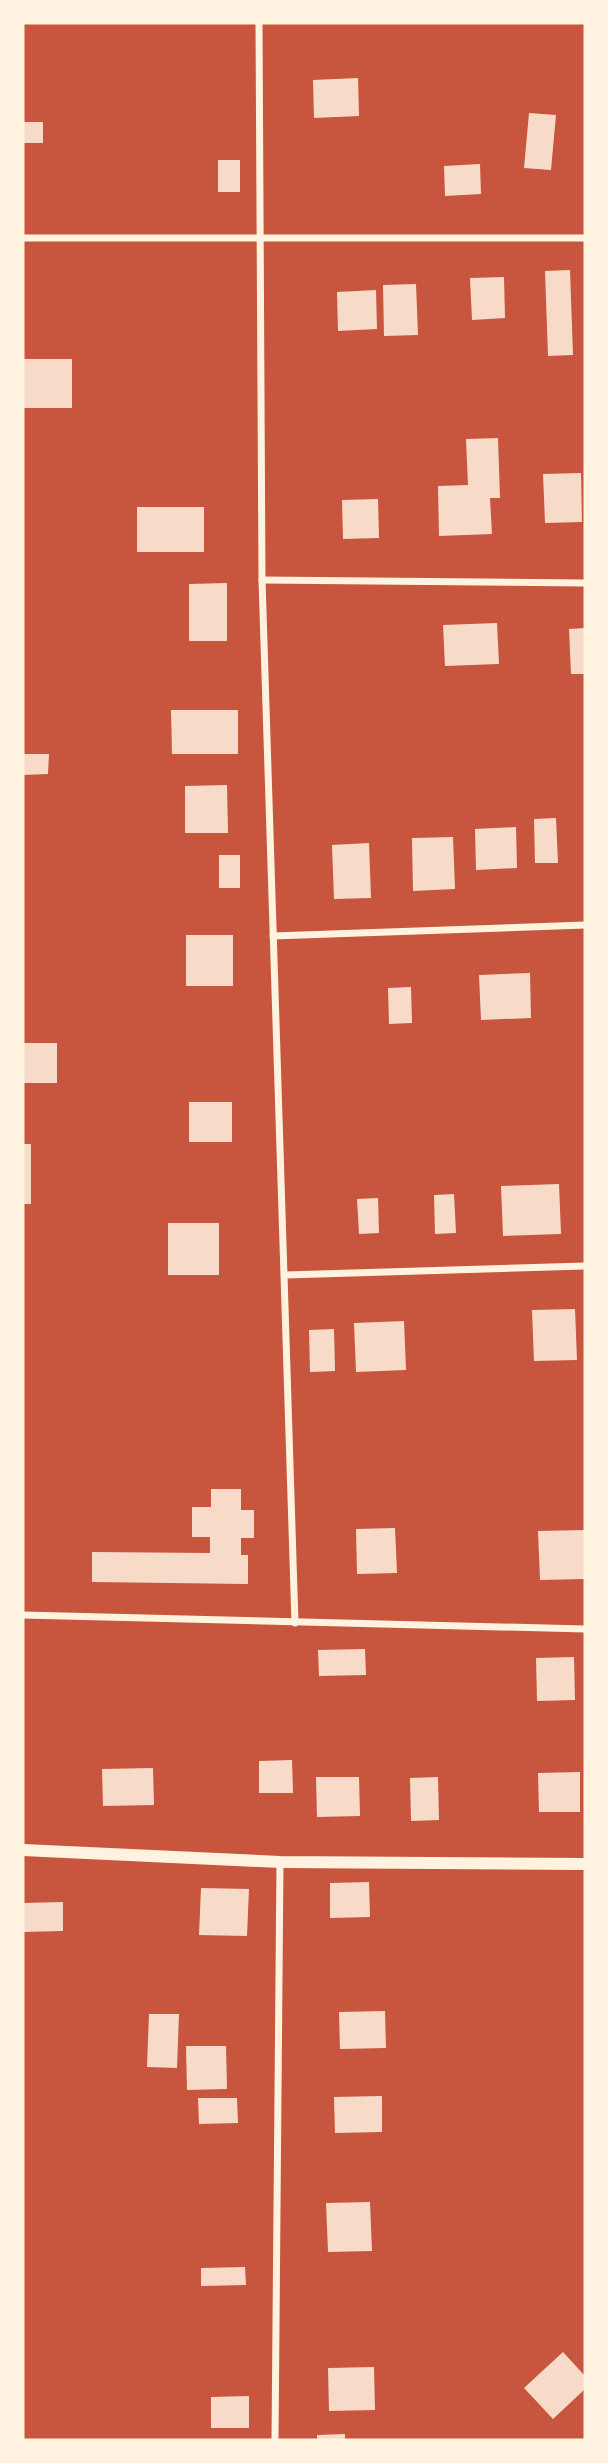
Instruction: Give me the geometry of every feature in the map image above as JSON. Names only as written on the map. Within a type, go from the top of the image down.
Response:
[{"type":"street","points":[[259,23],[262,580],[295,1623]]},
{"type":"street","points":[[23,238],[585,238]]},
{"type":"street","points":[[262,580],[585,583]]},
{"type":"street","points":[[273,936],[585,925]]},
{"type":"street","points":[[286,1275],[585,1266]]},
{"type":"street","points":[[23,1615],[585,1629]]},
{"type":"street","points":[[23,1850],[280,1862],[585,1864]]},
{"type":"street","points":[[275,2440],[280,1862]]},
{"type":"building","points":[[358,78],[359,116],[314,118],[313,80]]},
{"type":"building","points":[[529,113],[556,115],[551,170],[524,168]]},
{"type":"building","points":[[23,122],[43,122],[43,143],[23,143]]},
{"type":"building","points":[[218,160],[240,160],[240,192],[218,192]]},
{"type":"building","points":[[480,164],[481,194],[445,196],[444,166]]},
{"type":"building","points":[[570,270],[573,355],[548,356],[545,271]]},
{"type":"building","points":[[504,277],[505,318],[472,320],[470,278]]},
{"type":"building","points":[[416,284],[418,335],[384,336],[383,285]]},
{"type":"building","points":[[376,290],[377,329],[338,331],[337,292]]},
{"type":"building","points":[[23,359],[72,359],[72,408],[23,408]]},
{"type":"building","points":[[498,438],[500,498],[490,498],[492,534],[439,536],[438,486],[468,485],[466,439]]},
{"type":"building","points":[[581,473],[582,522],[545,523],[543,474]]},
{"type":"building","points":[[378,499],[379,538],[343,539],[342,500]]},
{"type":"building","points":[[137,507],[204,507],[204,552],[137,552]]},
{"type":"building","points":[[227,583],[227,641],[189,641],[189,584]]},
{"type":"building","points":[[497,623],[499,664],[445,666],[443,625]]},
{"type":"building","points":[[585,628],[585,674],[571,674],[569,629]]},
{"type":"building","points":[[171,710],[238,710],[238,754],[172,754]]},
{"type":"building","points":[[23,754],[49,754],[48,774],[23,775]]},
{"type":"building","points":[[227,785],[228,833],[185,833],[185,786]]},
{"type":"building","points":[[556,818],[558,863],[535,863],[534,819]]},
{"type":"building","points":[[516,827],[517,868],[476,870],[475,829]]},
{"type":"building","points":[[453,837],[455,889],[413,891],[412,838]]},
{"type":"building","points":[[369,843],[371,898],[334,899],[332,845]]},
{"type":"building","points":[[219,855],[240,855],[240,888],[219,888]]},
{"type":"building","points":[[186,935],[233,935],[233,986],[186,986]]},
{"type":"building","points":[[530,973],[531,1018],[481,1020],[479,975]]},
{"type":"building","points":[[411,987],[412,1023],[389,1024],[388,988]]},
{"type":"building","points":[[23,1043],[57,1043],[57,1083],[23,1083]]},
{"type":"building","points":[[189,1102],[232,1102],[232,1142],[189,1142]]},
{"type":"building","points":[[23,1144],[31,1144],[31,1204],[23,1204]]},
{"type":"building","points":[[559,1184],[561,1234],[503,1236],[501,1186]]},
{"type":"building","points":[[454,1194],[456,1233],[435,1234],[434,1195]]},
{"type":"building","points":[[378,1198],[379,1233],[359,1234],[357,1199]]},
{"type":"building","points":[[168,1223],[219,1223],[219,1275],[168,1275]]},
{"type":"building","points":[[575,1309],[577,1360],[534,1361],[532,1310]]},
{"type":"building","points":[[404,1321],[406,1370],[356,1372],[354,1323]]},
{"type":"building","points":[[334,1329],[335,1371],[310,1372],[309,1330]]},
{"type":"building","points":[[211,1489],[241,1489],[241,1510],[254,1510],[254,1538],[241,1538],[241,1555],[248,1555],[248,1584],[92,1582],[92,1552],[210,1553],[210,1537],[192,1537],[192,1507],[211,1507]]},
{"type":"building","points":[[395,1528],[397,1573],[357,1574],[356,1529]]},
{"type":"building","points":[[585,1530],[585,1579],[540,1580],[538,1531]]},
{"type":"building","points":[[365,1649],[366,1675],[319,1676],[318,1650]]},
{"type":"building","points":[[574,1657],[575,1700],[537,1701],[536,1658]]},
{"type":"building","points":[[292,1760],[293,1793],[259,1793],[259,1761]]},
{"type":"building","points":[[153,1768],[154,1805],[103,1806],[102,1769]]},
{"type":"building","points":[[580,1772],[580,1812],[539,1812],[538,1773]]},
{"type":"building","points":[[316,1777],[359,1777],[360,1816],[317,1817]]},
{"type":"building","points":[[438,1777],[439,1820],[411,1821],[410,1778]]},
{"type":"building","points":[[369,1882],[370,1917],[330,1918],[330,1883]]},
{"type":"building","points":[[201,1888],[249,1889],[247,1936],[199,1935]]},
{"type":"building","points":[[63,1902],[63,1931],[23,1932],[23,1903]]},
{"type":"building","points":[[385,2011],[386,2048],[340,2049],[339,2012]]},
{"type":"building","points":[[149,2014],[179,2014],[177,2068],[147,2067]]},
{"type":"building","points":[[186,2046],[226,2046],[227,2089],[187,2090]]},
{"type":"building","points":[[382,2096],[382,2132],[335,2133],[334,2097]]},
{"type":"building","points":[[198,2098],[237,2098],[238,2123],[199,2124]]},
{"type":"building","points":[[370,2202],[372,2251],[328,2252],[326,2203]]},
{"type":"building","points":[[245,2267],[246,2285],[201,2286],[201,2268]]},
{"type":"building","points":[[563,2352],[585,2376],[585,2389],[553,2419],[524,2388]]},
{"type":"building","points":[[374,2367],[375,2410],[329,2411],[328,2368]]},
{"type":"building","points":[[249,2396],[249,2428],[211,2428],[211,2397]]},
{"type":"building","points":[[345,2434],[345,2440],[317,2440],[317,2435]]}]
